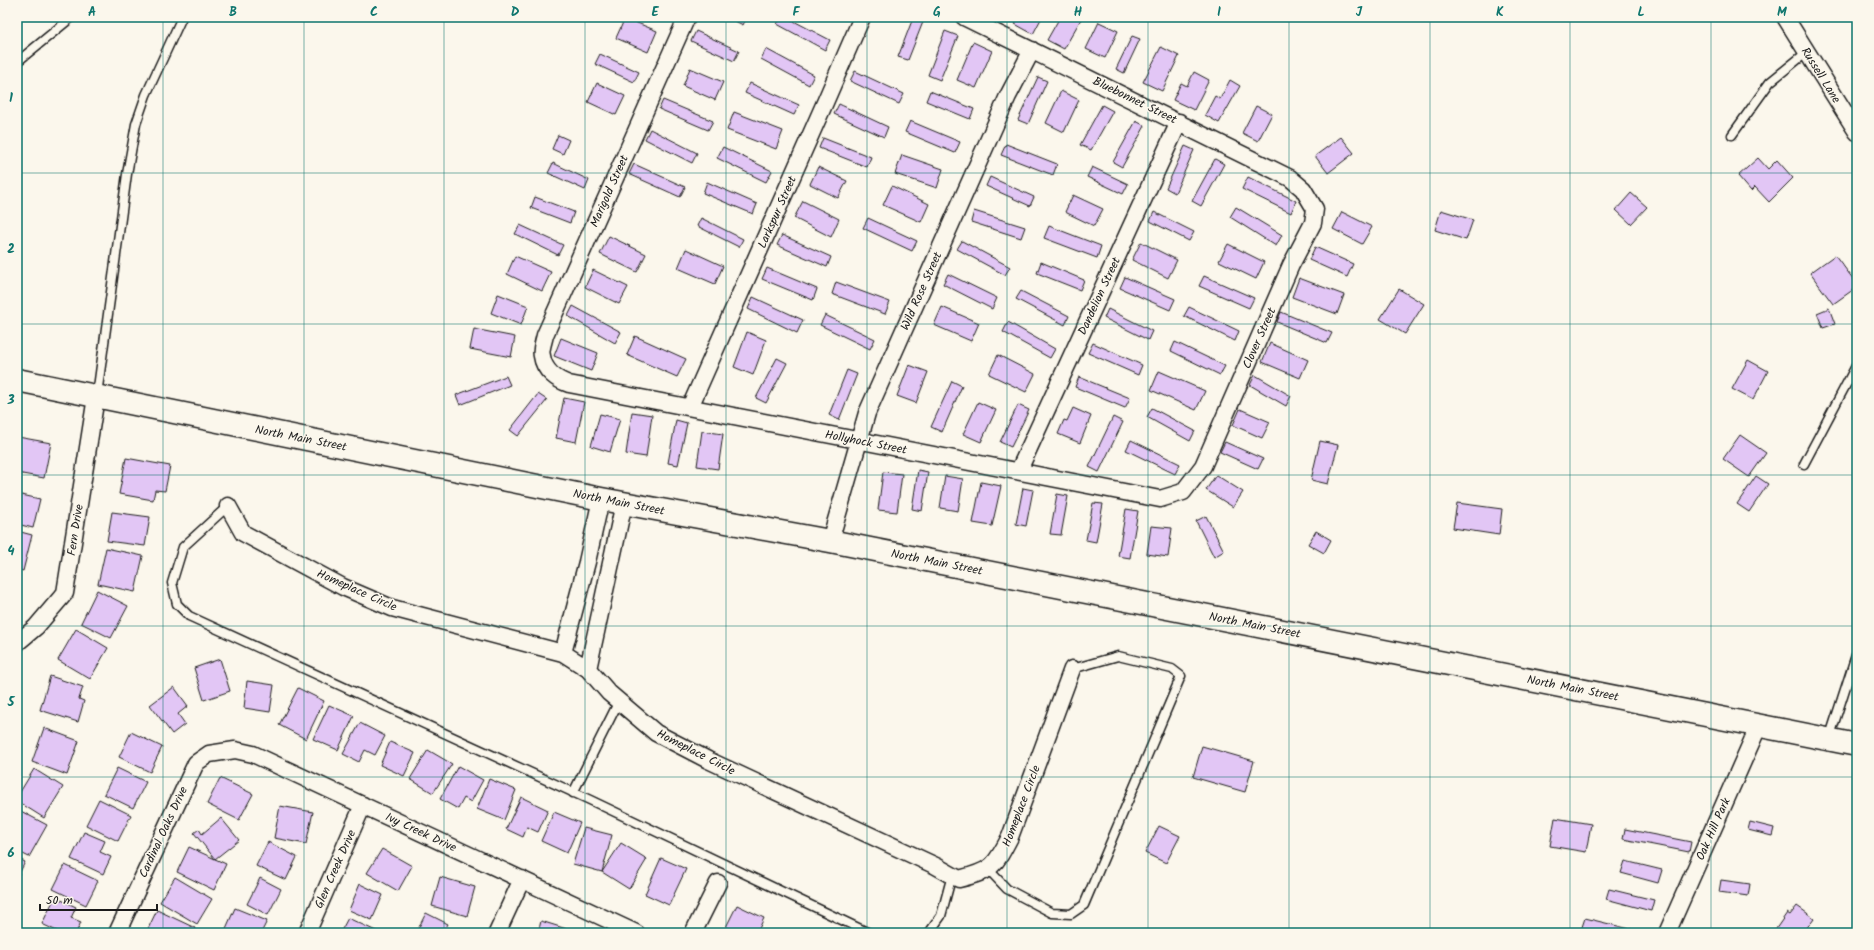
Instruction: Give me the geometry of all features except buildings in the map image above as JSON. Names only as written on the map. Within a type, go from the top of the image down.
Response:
[{"type":"main road","name":"North Main Street","points":[[17,380],[601,499],[830,541],[1857,745]]},
{"type":"street","name":"Marigold Street","points":[[545,366],[541,355],[545,335],[687,17]]},
{"type":"street","name":"Larkspur Street","points":[[690,406],[820,115],[862,17]]},
{"type":"street","name":"Bluebonnet Street","points":[[964,17],[1290,178],[1302,189]]},
{"type":"street","name":"Russell Lane","points":[[1785,17],[1857,132]]},
{"type":"street","name":"Wild Rose Street","points":[[830,541],[858,441],[870,406],[1008,96],[1032,50]]},
{"type":"street","name":"Dandelion Street","points":[[1019,470],[1179,122]]},
{"type":"street","name":"Clover Street","points":[[1190,486],[1203,466],[1291,265],[1313,223],[1315,209],[1302,189]]},
{"type":"street","name":"Hollyhock Street","points":[[545,366],[558,380],[569,384],[690,406],[858,441],[1019,470],[1160,499],[1183,492],[1190,486]]},
{"type":"street","name":"Fern Drive","points":[[17,643],[36,627],[65,593],[96,397]]},
{"type":"street","points":[[563,652],[582,582],[601,499]]},
{"type":"street","points":[[588,669],[624,503]]},
{"type":"street","name":"Homeplace Circle","points":[[228,506],[243,534],[343,587],[392,608],[563,652],[588,669],[609,693],[656,732],[708,760],[936,866],[960,879],[980,874],[998,862],[1010,838],[1072,669]]},
{"type":"street","points":[[582,582],[606,588]]},
{"type":"street","name":"Oak Hill Park","points":[[1667,933],[1759,725]]},
{"type":"street","name":"Ivy Creek Drive","points":[[204,758],[208,754],[235,750],[253,754],[636,933]]},
{"type":"street","name":"Cardinal Oaks Drive","points":[[117,933],[190,773],[196,763],[204,758]]},
{"type":"street","name":"Glen Creek Drive","points":[[307,933],[363,805]]},
{"type":"street","points":[[497,933],[522,879]]},
{"type":"street","points":[[693,933],[718,883]]},
{"type":"lane","points":[[17,62],[72,17]]},
{"type":"lane","points":[[96,397],[127,174],[136,124],[146,96],[182,17]]},
{"type":"lane","points":[[1732,136],[1770,82],[1807,52]]},
{"type":"lane","points":[[1804,464],[1857,364]]},
{"type":"lane","points":[[228,506],[183,547],[172,583],[176,604],[190,616],[573,793],[869,933]]},
{"type":"lane","points":[[1829,739],[1857,652]]},
{"type":"lane","points":[[988,869],[1007,889],[1052,913],[1071,914],[1084,905],[1181,676],[1172,669],[1118,656],[1072,669]]},
{"type":"lane","points":[[573,793],[619,701]]},
{"type":"lane","points":[[929,933],[941,916],[952,875]]}]
